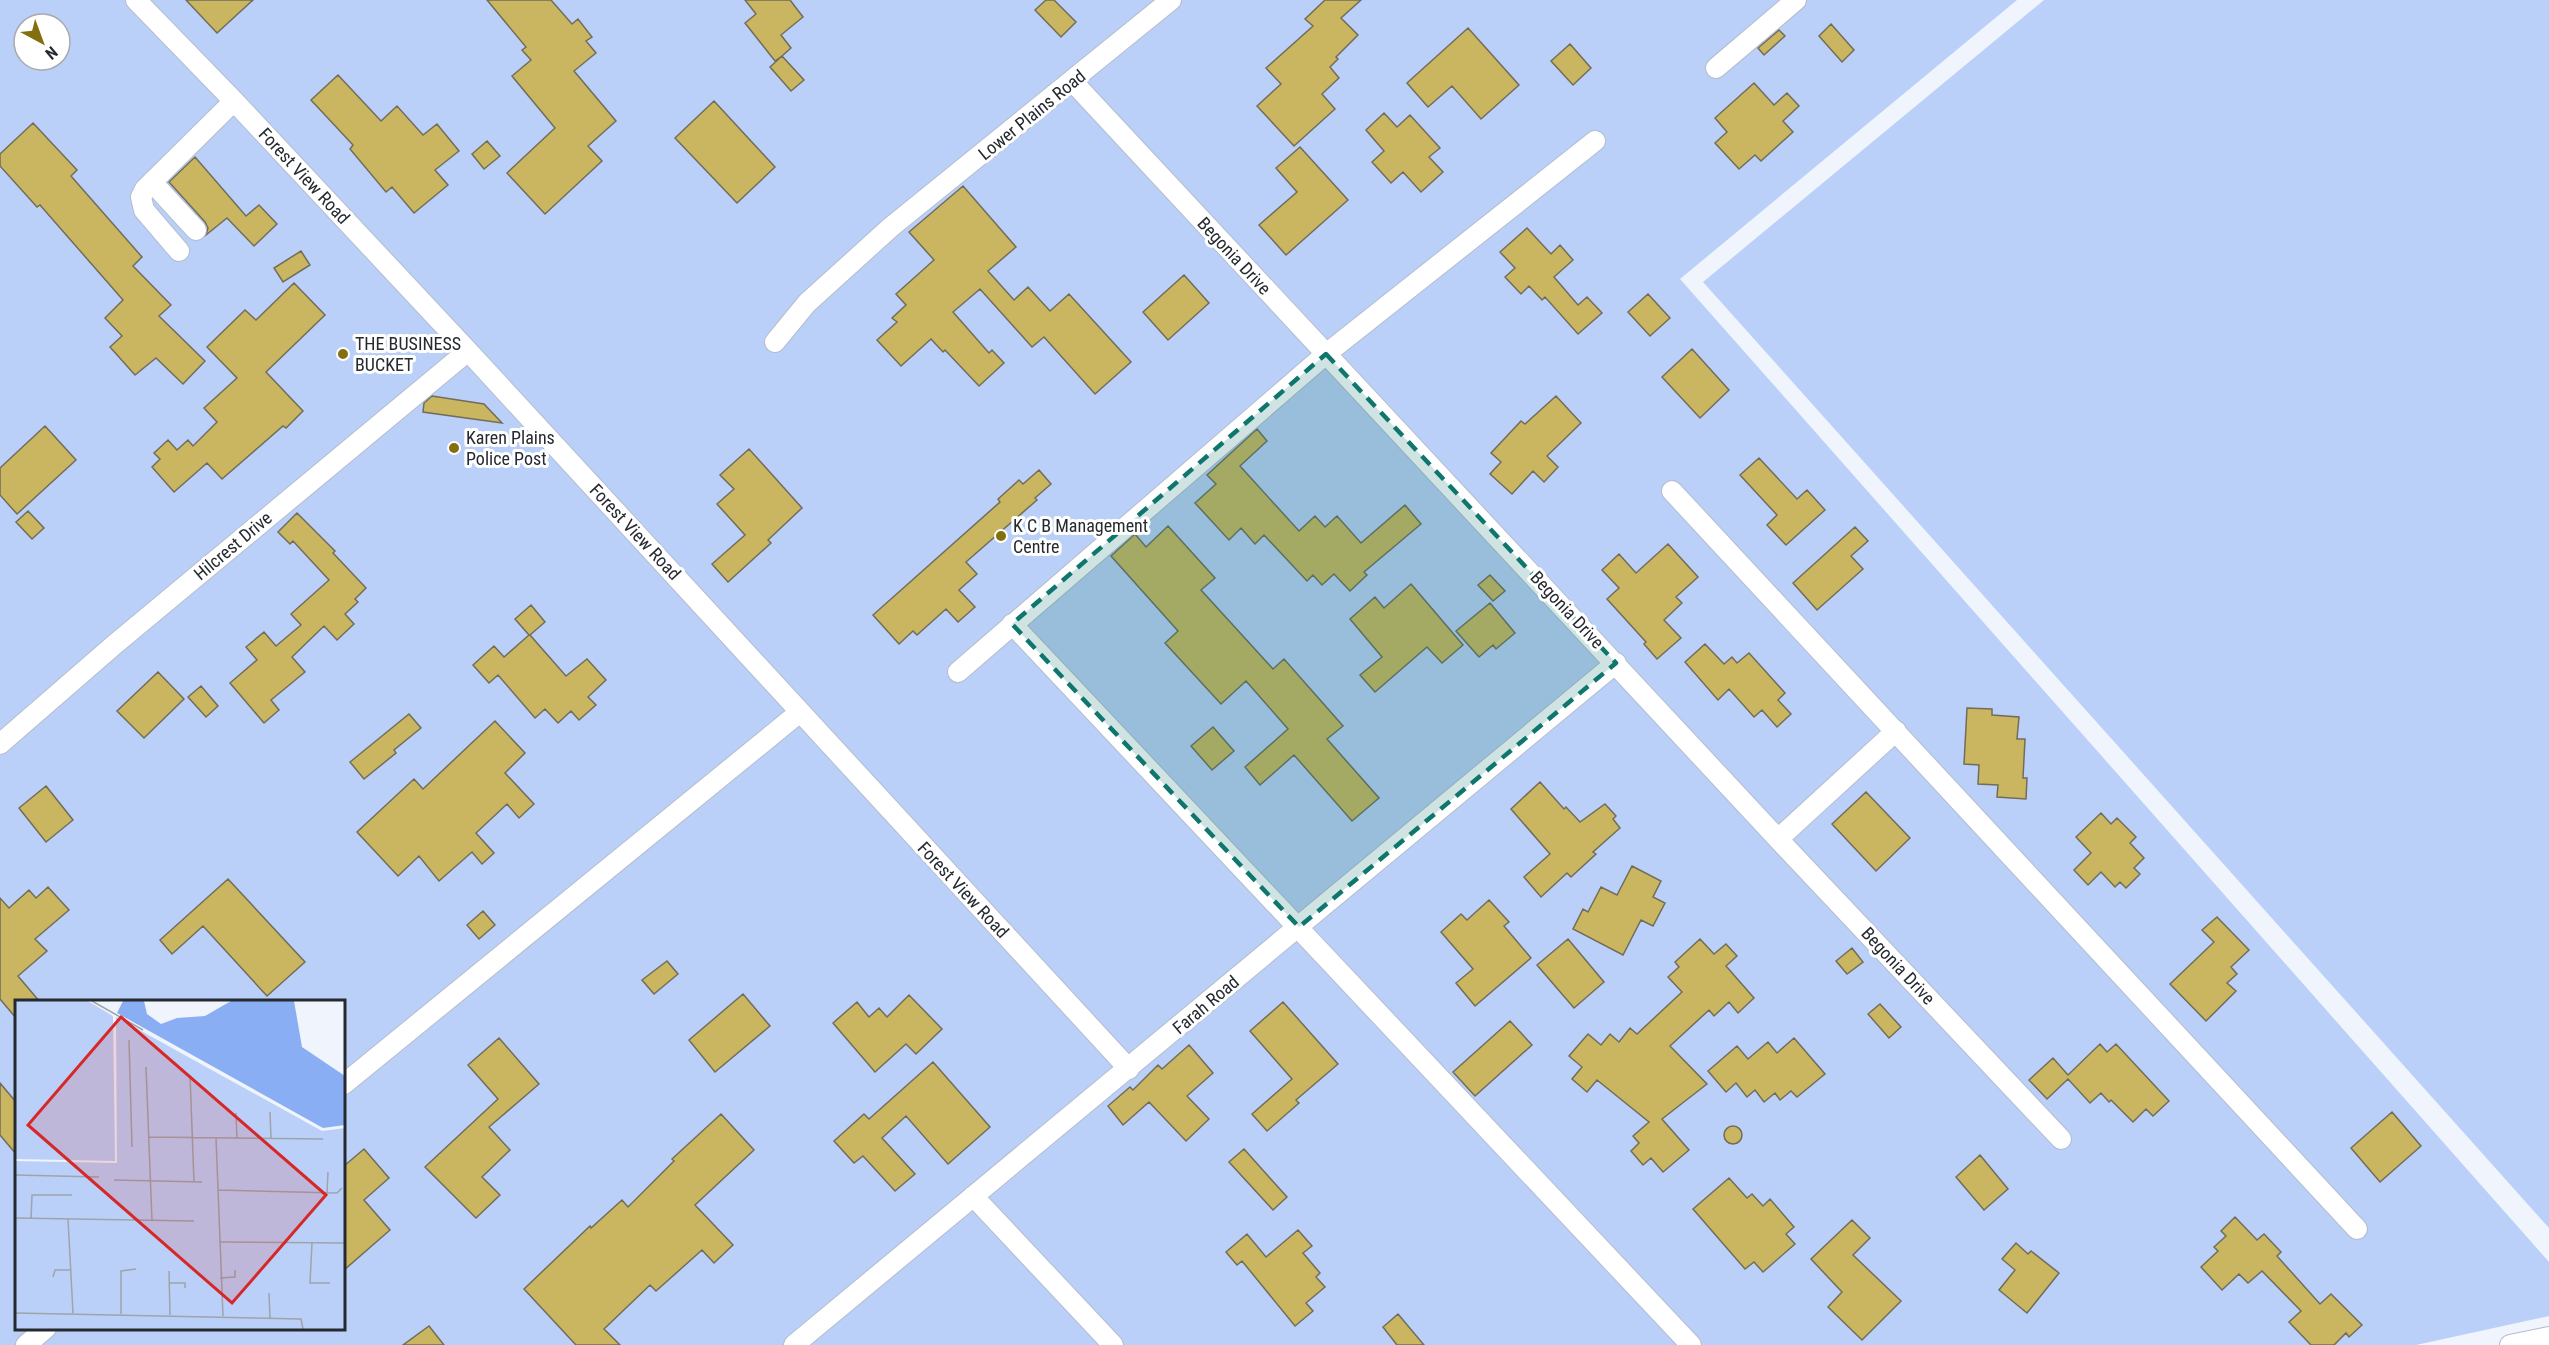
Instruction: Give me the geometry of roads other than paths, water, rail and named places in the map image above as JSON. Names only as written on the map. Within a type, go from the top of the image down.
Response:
[{"type":"street","name":"Forest View Road","points":[[136,0],[468,351],[1129,1069]]},
{"type":"street","name":"Lower Plains Road","points":[[775,342],[807,303],[891,227],[1073,82],[1171,0]]},
{"type":"street","points":[[1716,68],[1797,0]]},
{"type":"street","name":"Begonia Drive","points":[[1073,82],[1778,839],[2061,1139]]},
{"type":"street","points":[[179,251],[144,210],[141,204],[145,189],[234,101]]},
{"type":"street","points":[[958,672],[1326,354],[1595,141]]},
{"type":"street","points":[[152,182],[196,230]]},
{"type":"street","name":"Hilcrest Drive","points":[[0,744],[114,645],[468,351]]},
{"type":"street","points":[[1672,491],[2357,1229]]},
{"type":"street","points":[[1012,624],[1691,1345]]},
{"type":"street","name":"Farah Road","points":[[794,1345],[1616,663]]},
{"type":"street","points":[[345,1083],[800,712]]},
{"type":"street","points":[[1778,839],[1896,731]]},
{"type":"street","points":[[973,1196],[1113,1345]]},
{"type":"street","points":[[26,1345],[45,1330]]},
{"type":"street","points":[[2510,1345],[2549,1337]]},
{"type":"place","name":"THE BUSINESS BUCKET","points":[[343,354]]},
{"type":"place","name":"Karen Plains Police Post","points":[[454,448]]},
{"type":"place","name":"K C B Management Centre","points":[[1001,536]]}]
